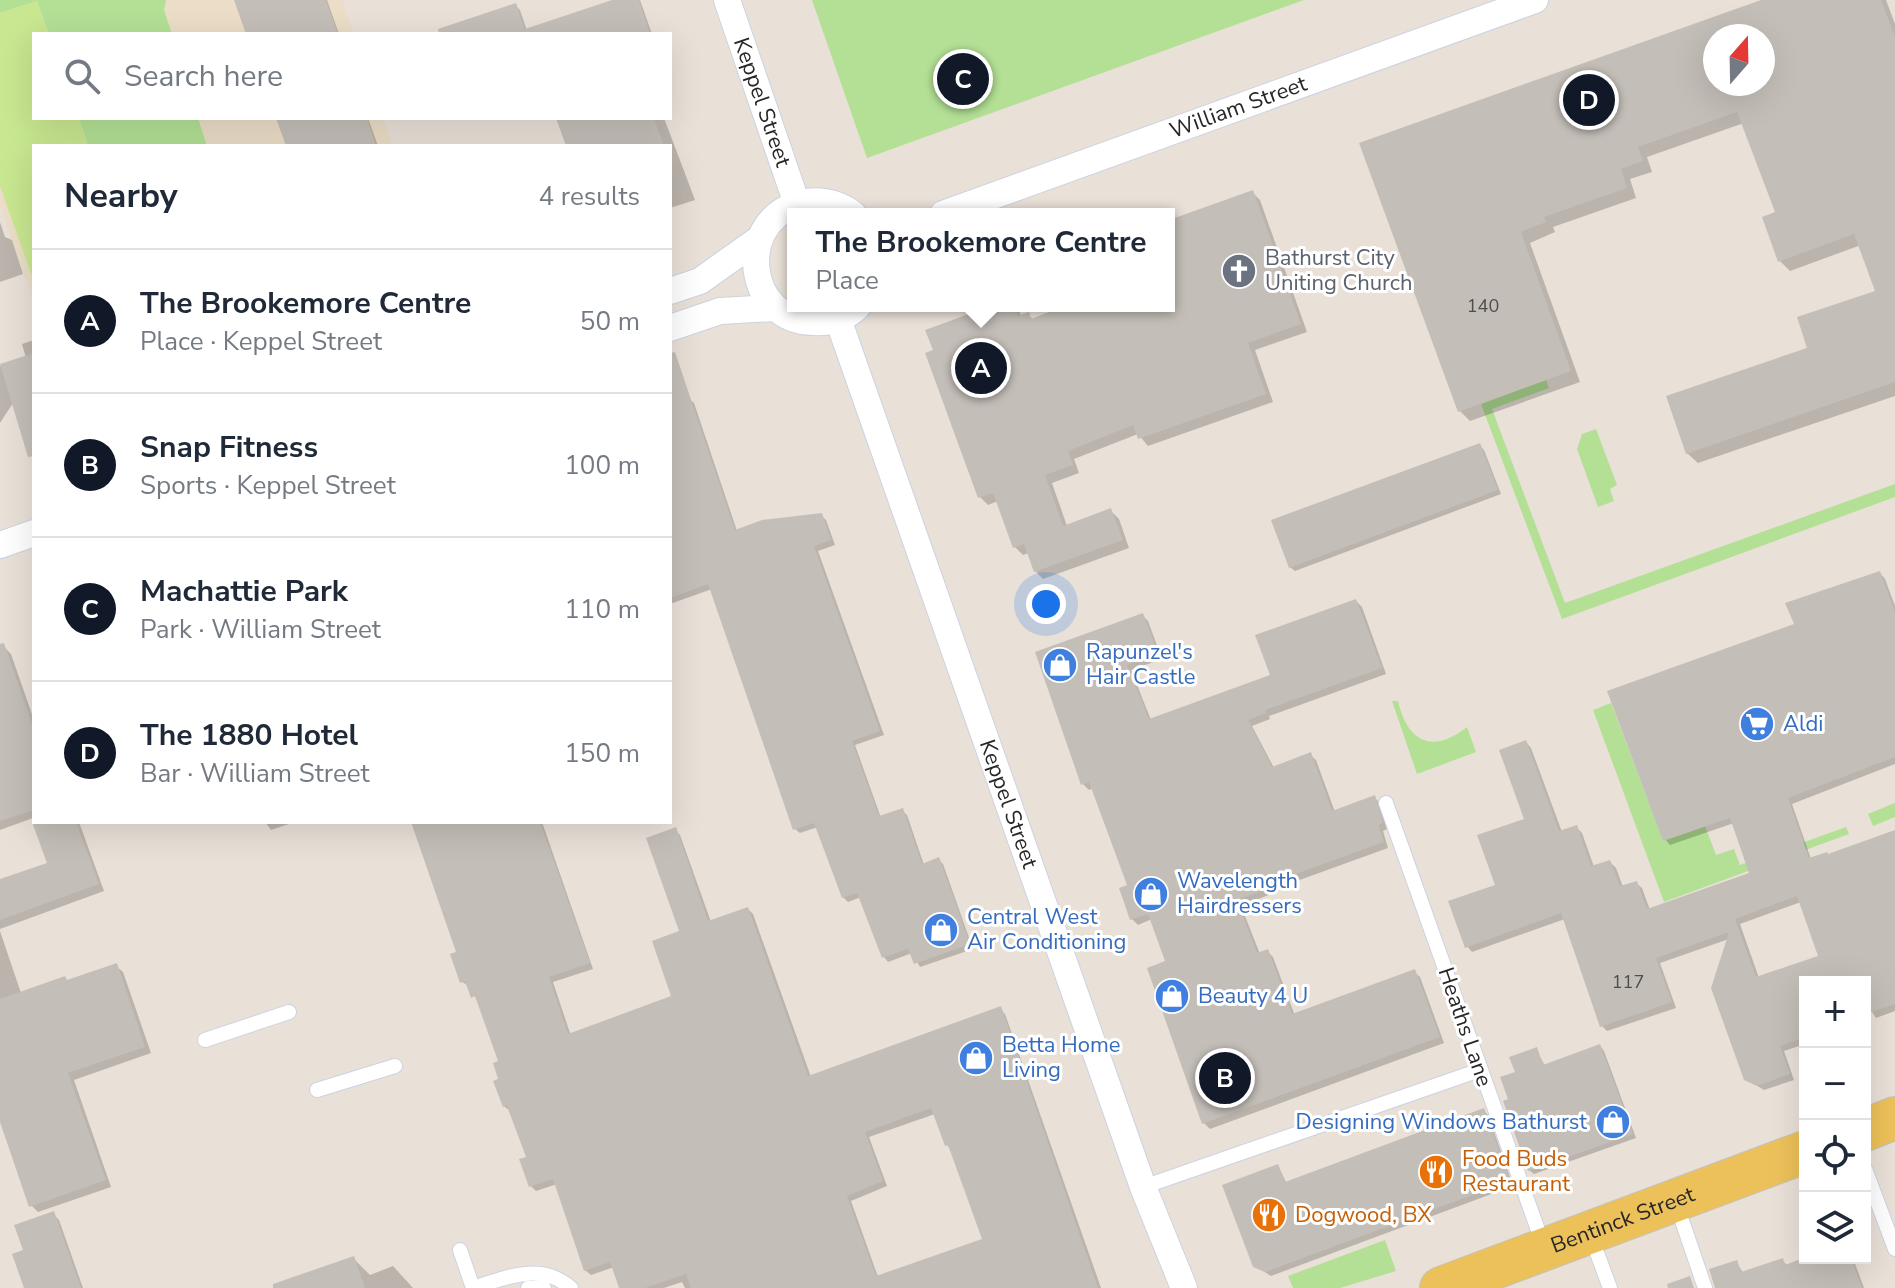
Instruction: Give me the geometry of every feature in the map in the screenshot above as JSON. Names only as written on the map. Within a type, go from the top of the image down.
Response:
[{"type":"main road","points":[[1871,1128],[1895,1118]]},
{"type":"main road","name":"Bentinck Street","points":[[1449,1287],[1799,1154]]},
{"type":"street","name":"Keppel Street","points":[[727,0],[797,204]]},
{"type":"street","name":"William Street","points":[[960,208],[1535,0]]},
{"type":"street","points":[[846,208],[826,202],[805,201],[786,208],[770,221],[759,239],[755,259],[757,280],[764,295],[775,308],[789,317],[822,323],[848,312]]},
{"type":"street","points":[[672,290],[700,281],[759,239]]},
{"type":"street","points":[[672,327],[720,311],[775,308]]},
{"type":"street","name":"Keppel Street","points":[[848,312],[1143,1187],[1184,1288]]},
{"type":"street","points":[[0,545],[32,534]]},
{"type":"lane","name":"Heaths Lane","points":[[1386,803],[1546,1251]]},
{"type":"lane","points":[[205,1040],[289,1012]]},
{"type":"lane","points":[[317,1090],[395,1066]]},
{"type":"lane","points":[[1143,1187],[1480,1070]]},
{"type":"lane","points":[[1871,1185],[1895,1249]]},
{"type":"lane","points":[[1675,1201],[1705,1288]]},
{"type":"lane","points":[[1590,1234],[1610,1288]]},
{"type":"lane","points":[[460,1250],[473,1288],[528,1273],[544,1273],[571,1288]]},
{"type":"lane","points":[[528,1288],[544,1288]]},
{"type":"shaded area","points":[[0,0],[342,0],[353,32],[32,32],[32,120],[384,120],[392,144],[32,144],[32,297],[0,206]]},
{"type":"green space","points":[[0,0],[166,0],[164,10],[171,32],[48,32],[37,1],[0,13]]},
{"type":"green space","points":[[812,0],[1304,0],[867,158]]},
{"type":"green space","points":[[37,1],[48,32],[32,32],[32,120],[80,120],[87,144],[32,144],[32,276],[0,186],[0,13]]},
{"type":"green space","points":[[80,120],[199,120],[206,144],[87,144]]},
{"type":"green space","points":[[1546,380],[1549,388],[1492,409],[1565,603],[1895,484],[1895,497],[1562,619],[1481,404]]},
{"type":"green space","points":[[1596,429],[1617,485],[1610,489],[1614,501],[1598,507],[1577,449],[1582,434]]},
{"type":"green space","points":[[1392,701],[1398,701],[1408,726],[1423,740],[1443,740],[1467,727],[1476,752],[1417,774]]},
{"type":"green space","points":[[1611,703],[1663,840],[1705,826],[1716,855],[1734,849],[1740,865],[1846,827],[1849,834],[1664,902],[1593,710]]},
{"type":"green space","points":[[1895,803],[1895,817],[1873,826],[1868,814]]},
{"type":"green space","points":[[1385,1240],[1396,1271],[1340,1288],[1293,1288],[1288,1276]]},
{"type":"building","points":[[234,0],[326,0],[337,32],[245,32]]},
{"type":"building","points":[[612,0],[639,0],[649,32],[526,32],[525,29]]},
{"type":"building","points":[[1761,0],[1881,0],[1895,37],[1895,382],[1686,454],[1666,396],[1807,348],[1797,317],[1875,291],[1854,234],[1778,262],[1762,217],[1775,212],[1737,112],[1638,147],[1643,161],[1621,169],[1627,188],[1544,217],[1546,222],[1521,232],[1571,371],[1458,412],[1359,143]]},
{"type":"building","points":[[516,3],[526,32],[439,32],[438,29]]},
{"type":"building","points":[[277,120],[368,120],[375,144],[285,144]]},
{"type":"building","points":[[557,120],[655,120],[663,144],[565,144]]},
{"type":"building","points":[[1253,190],[1301,324],[1248,343],[1266,394],[1138,439],[1133,425],[1068,451],[1073,465],[1045,475],[1063,526],[1111,508],[1123,540],[1034,572],[1024,544],[1013,548],[993,493],[978,498],[925,353],[933,350],[925,330],[974,312],[1017,312],[1018,316],[1029,312],[1031,319],[1049,312],[1175,312],[1175,218]]},
{"type":"building","points":[[675,352],[735,530],[762,520],[822,513],[831,540],[814,546],[880,731],[852,741],[879,816],[903,808],[922,864],[939,857],[970,944],[914,964],[908,949],[882,958],[857,893],[842,898],[814,823],[793,830],[708,584],[672,597],[672,353]]},
{"type":"building","points":[[32,354],[32,456],[28,457],[0,364]]},
{"type":"building","points":[[1480,443],[1498,490],[1289,568],[1271,520]]},
{"type":"building","points":[[1880,571],[1895,612],[1895,757],[1788,798],[1809,858],[1895,830],[1895,1004],[1871,1012],[1871,976],[1799,976],[1799,1039],[1780,1046],[1790,1074],[1757,1086],[1744,1080],[1711,988],[1729,932],[1656,958],[1672,1002],[1600,1027],[1561,913],[1465,948],[1448,901],[1495,885],[1477,835],[1524,819],[1499,750],[1526,740],[1559,831],[1577,825],[1591,866],[1610,860],[1620,886],[1637,881],[1647,909],[1749,873],[1730,818],[1663,841],[1607,691],[1794,624],[1785,603]],"holes":[[[1797,896],[1818,956],[1756,977],[1735,919]]]},
{"type":"building","points":[[1356,599],[1382,668],[1265,710],[1266,713],[1248,720],[1272,767],[1311,752],[1332,811],[1375,795],[1383,823],[1378,825],[1384,842],[1265,885],[1266,889],[1237,900],[1257,953],[1268,949],[1292,1014],[1415,969],[1440,1037],[1202,1124],[1147,968],[1165,961],[1148,914],[1130,920],[1119,888],[1127,885],[1089,782],[1081,785],[1035,652],[1143,613],[1158,653],[1127,665],[1149,719],[1270,675],[1255,635]]},
{"type":"building","points":[[4,643],[32,724],[32,811],[0,821],[0,644]]},
{"type":"building","points":[[33,824],[77,824],[99,884],[0,920],[0,879],[47,863]]},
{"type":"building","points":[[412,824],[541,824],[590,963],[549,977],[568,1034],[671,996],[652,941],[679,931],[646,838],[676,827],[708,921],[748,907],[808,1076],[1001,1006],[1098,1288],[691,1288],[686,1274],[645,1288],[619,1288],[610,1262],[584,1271],[553,1179],[529,1187],[519,1159],[526,1157],[507,1106],[503,1107],[493,1081],[498,1079],[493,1063],[498,1061],[475,996],[471,998],[465,981],[460,983],[450,954],[456,952]],"holes":[[[931,1108],[945,1146],[948,1145],[982,1239],[876,1276],[847,1196],[883,1181],[865,1132]]]},
{"type":"building","points":[[117,963],[145,1047],[68,1073],[106,1180],[29,1207],[0,1122],[0,999],[65,976],[67,980]]},
{"type":"building","points":[[1600,1044],[1633,1134],[1528,1171],[1503,1101],[1508,1099],[1500,1077],[1515,1072],[1509,1057],[1537,1047],[1543,1065]]},
{"type":"building","points":[[1484,1108],[1510,1181],[1265,1272],[1253,1267],[1222,1185],[1278,1164],[1285,1182]]},
{"type":"building","points":[[54,1211],[81,1288],[24,1288],[12,1254],[23,1250],[14,1225]]},
{"type":"building","points":[[354,1256],[365,1288],[273,1288],[273,1284]]},
{"type":"building","points":[[1783,1258],[1785,1265],[1799,1260],[1799,1264],[1853,1264],[1862,1288],[1715,1288],[1709,1269],[1737,1260],[1741,1272]]},
{"type":"building","points":[[1690,1276],[1694,1288],[1668,1288],[1667,1284]]},
{"type":"place","name":"Machattie Park","points":[[963,79]]},
{"type":"place","name":"The 1880 Hotel","points":[[1589,100]]},
{"type":"place","name":"Bathurst City Uniting Church","points":[[1239,271]]},
{"type":"place","name":"The Brookemore Centre","points":[[981,368]]},
{"type":"place","name":"Rapunzel's Hair Castle","points":[[1060,665]]},
{"type":"place","name":"Aldi","points":[[1757,724]]},
{"type":"place","name":"Wavelength Hairdressers","points":[[1151,894]]},
{"type":"place","name":"Central West Air Conditioning","points":[[941,930]]},
{"type":"place","name":"Beauty 4 U","points":[[1172,996]]},
{"type":"place","name":"Betta Home Living","points":[[976,1058]]},
{"type":"place","name":"Snap Fitness","points":[[1225,1078]]},
{"type":"place","name":"Designing Windows Bathurst","points":[[1613,1122]]},
{"type":"place","name":"Food Buds Restaurant","points":[[1436,1172]]},
{"type":"place","name":"Dogwood, BX","points":[[1269,1215]]}]
